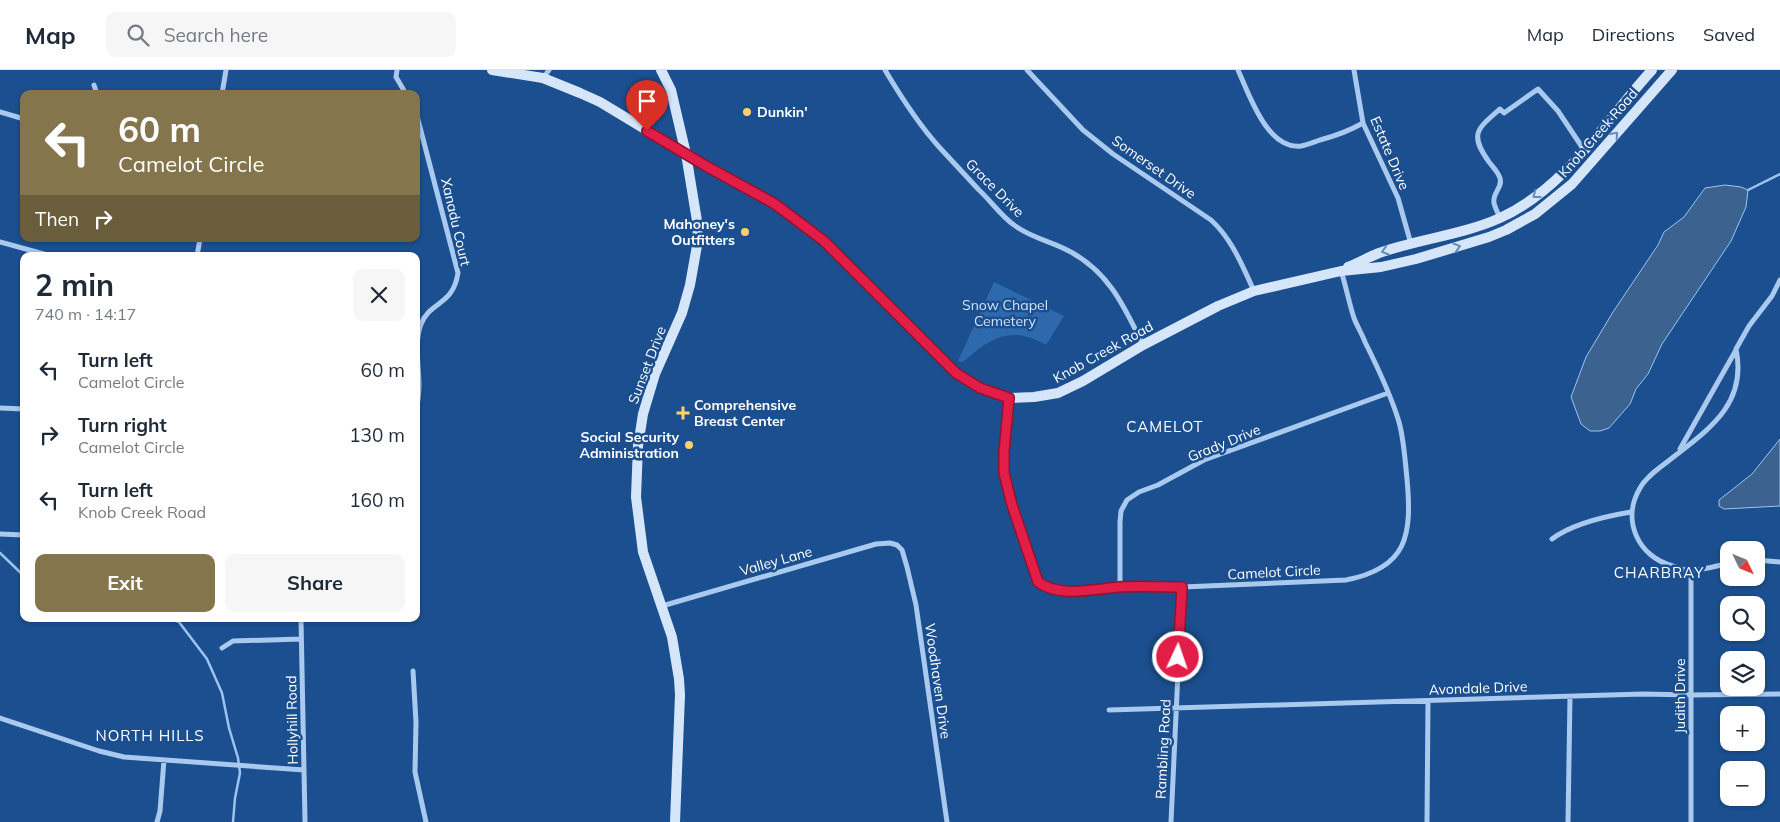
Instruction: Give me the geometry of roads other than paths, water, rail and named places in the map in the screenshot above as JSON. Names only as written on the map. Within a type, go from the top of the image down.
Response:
[{"type":"main road","name":"Knob Creek Road","points":[[492,70],[546,74],[600,102],[686,154],[775,204],[824,241],[956,373],[980,388],[1009,398],[1034,397],[1058,393],[1083,381],[1143,345],[1218,306],[1254,291],[1341,270],[1381,267],[1437,253],[1506,230],[1535,214],[1572,184],[1672,70]]},
{"type":"main road","name":"Sunset Drive","points":[[661,70],[671,90],[686,154],[697,221],[698,240],[690,285],[682,313],[656,374],[643,414],[636,473],[636,513],[643,552],[672,637],[679,687],[675,822]]},
{"type":"main road","name":"Knob Creek Road","points":[[1341,270],[1378,253],[1479,226],[1515,210],[1546,188],[1584,150],[1652,70]]},
{"type":"main road","points":[[1627,99],[1637,109]]},
{"type":"main road","points":[[1584,150],[1595,158]]},
{"type":"main road","points":[[1500,218],[1506,230]]},
{"type":"main road","points":[[1381,267],[1399,259],[1409,249],[1411,244],[1420,251],[1437,253]]},
{"type":"street","points":[[223,90],[226,70]]},
{"type":"street","points":[[397,70],[396,77],[404,90]]},
{"type":"street","name":"Grace Drive","points":[[885,70],[939,147],[1012,224],[1027,234],[1070,251],[1088,263],[1101,275],[1113,288],[1143,345]]},
{"type":"street","name":"Somerset Drive","points":[[1027,70],[1083,130],[1113,154],[1223,230],[1254,291]]},
{"type":"street","points":[[1238,70],[1261,120],[1278,139],[1288,144],[1300,147],[1346,132],[1363,123]]},
{"type":"street","name":"Estate Drive","points":[[1354,70],[1363,123],[1398,198],[1411,244]]},
{"type":"street","points":[[94,85],[96,90]]},
{"type":"street","points":[[1500,218],[1494,203],[1494,195],[1500,186],[1500,179],[1482,152],[1478,142],[1478,132],[1483,123],[1500,109],[1504,113],[1538,89],[1558,111],[1584,150]]},
{"type":"street","points":[[0,112],[20,118]]},
{"type":"street","name":"Xanadu Court","points":[[420,127],[458,273],[454,290],[429,313],[422,321],[420,328]]},
{"type":"street","points":[[0,242],[37,252]]},
{"type":"street","name":"Camelot Circle","points":[[1009,398],[1004,473],[1012,505],[1038,582],[1046,587],[1060,590],[1120,587],[1182,587],[1346,580],[1362,577],[1376,571],[1396,556],[1407,532],[1408,497],[1400,423],[1354,319],[1341,270]]},
{"type":"street","points":[[1678,453],[1749,326],[1772,296],[1780,280]]},
{"type":"street","points":[[1720,565],[1691,570],[1658,561],[1644,549],[1635,534],[1631,520],[1636,495],[1645,480],[1721,416],[1734,395],[1740,366],[1736,349]]},
{"type":"street","name":"Grady Drive","points":[[1120,587],[1120,522],[1121,511],[1127,500],[1139,492],[1158,485],[1204,460],[1388,393]]},
{"type":"street","points":[[0,408],[20,409]]},
{"type":"street","points":[[1552,539],[1558,534],[1584,524],[1632,512]]},
{"type":"street","points":[[0,534],[20,535]]},
{"type":"street","name":"Valley Lane","points":[[662,606],[876,544],[890,543],[897,545]]},
{"type":"street","name":"Woodhaven Drive","points":[[897,545],[902,550],[905,559],[916,605],[947,822]]},
{"type":"street","points":[[1765,561],[1780,562]]},
{"type":"street","name":"Judith Drive","points":[[1691,570],[1691,822]]},
{"type":"street","name":"Rambling Road","points":[[1171,822],[1182,587]]},
{"type":"street","name":"Hollyhill Road","points":[[301,622],[305,821]]},
{"type":"street","points":[[222,648],[233,641],[301,639]]},
{"type":"street","points":[[413,671],[416,722],[415,772],[426,822]]},
{"type":"street","name":"Avondale Drive","points":[[1109,710],[1643,694],[1780,694]]},
{"type":"street","points":[[1568,822],[1570,697]]},
{"type":"street","points":[[1427,822],[1428,701]]},
{"type":"street","points":[[0,718],[99,751],[124,757],[304,770]]},
{"type":"street","points":[[157,822],[161,801],[164,760]]},
{"type":"waterway","points":[[1748,190],[1780,174]]},
{"type":"waterway","points":[[0,553],[20,572]]},
{"type":"waterway","points":[[179,622],[207,659],[222,693],[240,773],[233,822]]},
{"type":"place","name":"Dunkin'","points":[[747,112]]},
{"type":"place","name":"Mahoney's Outfitters","points":[[745,232]]},
{"type":"place","name":"Comprehensive Breast Center","points":[[683,413]]},
{"type":"place","name":"Social Security Administration","points":[[689,445]]},
{"type":"district","name":"CAMELOT","points":[[1165,427]]},
{"type":"district","name":"CHARBRAY","points":[[1659,573]]},
{"type":"district","name":"NORTH HILLS","points":[[150,736]]},
{"type":"park label","name":"Snow Chapel Cemetery","points":[[1005,314]]}]
